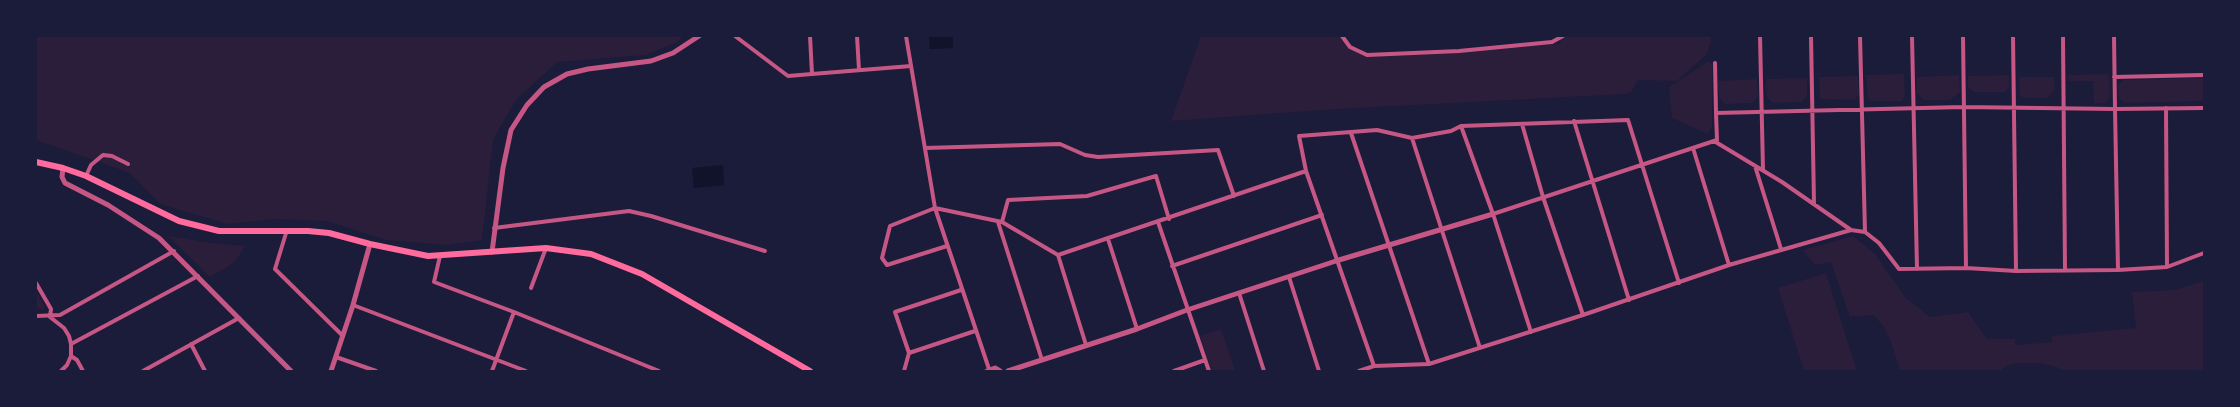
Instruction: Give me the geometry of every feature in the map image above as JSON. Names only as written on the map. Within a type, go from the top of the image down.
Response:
[{"type":"main road","points":[[36,162],[63,168],[86,176],[179,221],[198,228],[219,231],[287,230],[329,233],[417,254],[440,256],[546,248],[591,254],[642,274],[810,371]]},
{"type":"street","points":[[492,252],[494,228],[511,130],[527,105],[544,87],[574,72],[651,61],[674,53],[698,36]]},
{"type":"street","points":[[810,36],[812,74]]},
{"type":"street","points":[[857,36],[859,70]]},
{"type":"street","points":[[906,36],[935,208],[988,370],[995,368],[1000,371]]},
{"type":"street","points":[[1342,36],[1350,47],[1367,55],[1459,51],[1552,42],[1563,36]]},
{"type":"street","points":[[1760,36],[1763,170]]},
{"type":"street","points":[[1811,36],[1814,204]]},
{"type":"street","points":[[1860,36],[1865,232]]},
{"type":"street","points":[[1912,36],[1917,269]]},
{"type":"street","points":[[1963,36],[1966,268]]},
{"type":"street","points":[[2013,36],[2016,271]]},
{"type":"street","points":[[2063,36],[2065,270]]},
{"type":"street","points":[[2114,36],[2118,270]]},
{"type":"street","points":[[738,37],[788,76],[911,66]]},
{"type":"street","points":[[1008,371],[1339,260],[1493,214],[1592,180],[1717,140],[1715,63]]},
{"type":"street","points":[[2114,77],[2204,75]]},
{"type":"street","points":[[1716,113],[1963,107],[2115,109],[2204,108]]},
{"type":"street","points":[[2166,108],[2167,267]]},
{"type":"street","points":[[1374,366],[1339,260],[1306,171],[1299,136],[1377,130],[1412,138],[1451,131],[1462,126],[1628,120],[1679,283]]},
{"type":"street","points":[[1574,121],[1628,300]]},
{"type":"street","points":[[1522,124],[1543,197],[1583,315]]},
{"type":"street","points":[[1462,126],[1493,214],[1531,332]]},
{"type":"street","points":[[1351,133],[1429,364]]},
{"type":"street","points":[[1412,138],[1443,229],[1480,348]]},
{"type":"street","points":[[1714,141],[1763,170],[1851,230]]},
{"type":"street","points":[[925,148],[1060,144],[1085,155],[1098,158],[1218,150],[1234,196]]},
{"type":"street","points":[[1692,148],[1729,265]]},
{"type":"street","points":[[86,176],[91,164],[103,155],[112,156],[128,164]]},
{"type":"street","points":[[1755,166],[1781,249]]},
{"type":"street","points":[[63,168],[62,177],[65,183],[108,205],[146,228],[174,251],[291,371]]},
{"type":"street","points":[[1058,255],[1169,219],[1306,171]]},
{"type":"street","points":[[1042,360],[1000,222],[1008,200],[1087,196],[1156,176],[1169,219]]},
{"type":"street","points":[[947,246],[887,265],[882,258],[890,226],[935,208],[1000,222],[1058,255],[1086,346]]},
{"type":"street","points":[[494,228],[629,211],[651,216],[765,250]]},
{"type":"street","points":[[1172,266],[1322,215]]},
{"type":"street","points":[[1158,222],[1209,371]]},
{"type":"street","points":[[287,230],[275,270],[342,336]]},
{"type":"street","points":[[1359,371],[1374,366],[1429,364],[1583,315],[1729,265],[1851,230],[1865,232],[1879,243],[1899,269],[1966,268],[2016,271],[2118,270],[2167,267],[2204,253]]},
{"type":"street","points":[[1108,239],[1137,329]]},
{"type":"street","points":[[331,371],[353,305],[370,244]]},
{"type":"street","points":[[531,288],[546,248]]},
{"type":"street","points":[[36,316],[50,317],[60,315],[174,251]]},
{"type":"street","points":[[440,256],[434,282],[514,312],[657,371]]},
{"type":"street","points":[[71,344],[198,276]]},
{"type":"street","points":[[1289,277],[1319,371]]},
{"type":"street","points":[[36,283],[51,309],[50,317]]},
{"type":"street","points":[[904,371],[909,353],[895,312],[961,290]]},
{"type":"street","points":[[1240,293],[1264,371]]},
{"type":"street","points":[[353,305],[526,371]]},
{"type":"street","points":[[492,371],[514,312]]},
{"type":"street","points":[[50,317],[64,328],[71,344],[71,356],[67,365],[61,371]]},
{"type":"street","points":[[143,371],[239,318]]},
{"type":"street","points":[[909,353],[976,331]]},
{"type":"street","points":[[191,344],[204,371]]},
{"type":"street","points":[[71,356],[77,360],[83,371]]},
{"type":"street","points":[[336,357],[376,371]]},
{"type":"street","points":[[1174,371],[1205,360]]},
{"type":"shaded area","points":[[36,36],[684,36],[677,42],[646,55],[557,62],[515,101],[493,140],[482,240],[448,245],[386,240],[327,221],[275,219],[228,224],[160,204],[130,173],[36,140]]},
{"type":"shaded area","points":[[929,36],[953,36],[953,48],[930,49]]},
{"type":"shaded area","points":[[1201,36],[1343,36],[1350,47],[1367,55],[1559,44],[1564,36],[1712,36],[1707,54],[1677,81],[1638,80],[1631,92],[1626,94],[1337,109],[1171,121]]},
{"type":"shaded area","points":[[1709,61],[1712,64],[1712,126],[1708,134],[1672,118],[1669,87]]},
{"type":"shaded area","points":[[1904,74],[1905,96],[1902,101],[1871,101],[1868,99],[1866,75]]},
{"type":"shaded area","points":[[2109,74],[2110,98],[2106,103],[2094,103],[2093,81],[2068,81],[2068,75]]},
{"type":"shaded area","points":[[1959,75],[1960,92],[1950,100],[1924,100],[1917,93],[1917,77]]},
{"type":"shaded area","points":[[2009,75],[2009,87],[2005,92],[1974,92],[1968,87],[1968,76]]},
{"type":"shaded area","points":[[1858,76],[1859,95],[1854,100],[1820,99],[1819,77]]},
{"type":"shaded area","points":[[2019,77],[2054,77],[2055,90],[2047,98],[2024,98],[2020,96]]},
{"type":"shaded area","points":[[1807,78],[1807,96],[1802,102],[1773,103],[1767,97],[1766,79]]},
{"type":"shaded area","points":[[2204,78],[2204,101],[2124,103],[2119,98],[2118,85],[2124,80]]},
{"type":"shaded area","points":[[1757,79],[1758,97],[1753,103],[1725,104],[1719,97],[1718,81]]},
{"type":"shaded area","points":[[723,165],[724,185],[694,188],[692,168]]},
{"type":"shaded area","points":[[168,236],[212,243],[245,246],[235,262],[210,277]]},
{"type":"shaded area","points":[[1853,236],[1875,254],[1905,297],[1930,317],[1968,312],[1987,339],[2015,339],[2015,345],[2052,342],[2052,336],[2136,328],[2132,292],[2175,290],[2203,281],[2204,371],[2063,371],[2057,367],[2040,363],[2018,363],[2008,365],[1999,371],[1900,371],[1891,342],[1883,326],[1874,315],[1850,317],[1831,262],[1815,265],[1803,250]]},
{"type":"shaded area","points":[[1826,273],[1857,371],[1804,371],[1778,288]]},
{"type":"shaded area","points":[[36,292],[45,307],[44,310],[36,308]]},
{"type":"shaded area","points":[[1221,329],[1235,370],[1212,371],[1200,336]]}]
